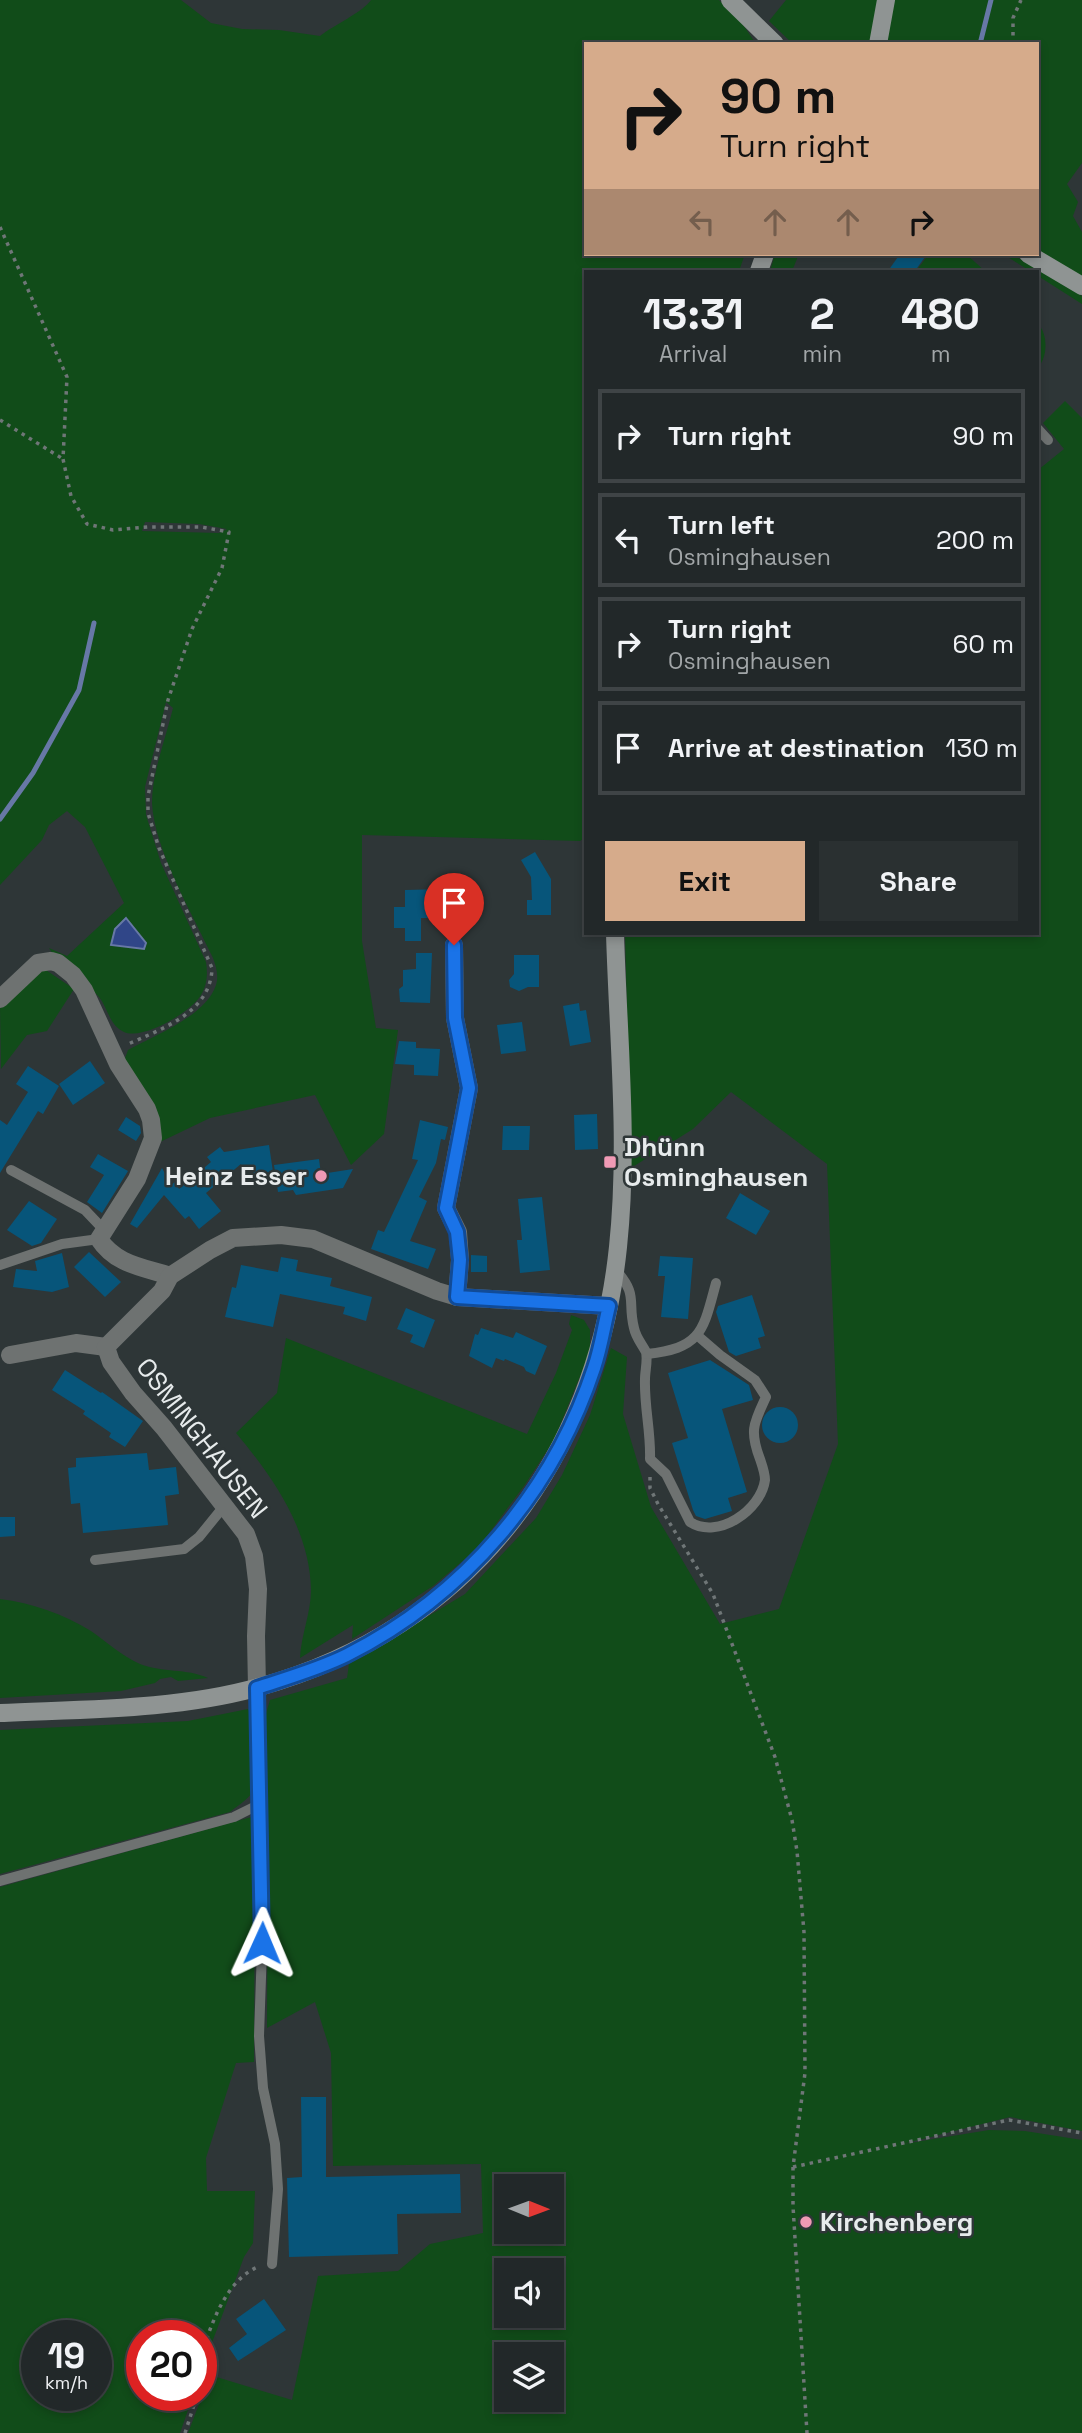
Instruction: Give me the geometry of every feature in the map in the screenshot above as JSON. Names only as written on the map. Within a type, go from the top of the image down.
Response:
[{"type":"main road","points":[[730,0],[773,42]]},
{"type":"main road","points":[[878,42],[886,0]]},
{"type":"main road","points":[[1031,256],[1082,286]]},
{"type":"main road","points":[[0,1713],[158,1704],[257,1688],[346,1656],[420,1611],[475,1562],[525,1504],[563,1444],[595,1365],[615,1269],[622,1184],[615,935]]},
{"type":"street","points":[[454,945],[455,1018],[469,1088],[446,1208],[457,1232],[460,1260],[457,1297]]},
{"type":"street","points":[[0,999],[38,963],[58,963],[79,982],[111,1052],[147,1109],[154,1131],[137,1179],[101,1235],[106,1250],[116,1258],[170,1276]]},
{"type":"street","name":"OSMINGHAUSEN","points":[[106,1348],[162,1291],[170,1276],[233,1238],[281,1235],[313,1239],[457,1297],[609,1306]]},
{"type":"street","name":"OSMINGHAUSEN","points":[[10,1354],[76,1343],[106,1348]]},
{"type":"street","name":"OSMINGHAUSEN","points":[[106,1348],[111,1362],[133,1393],[164,1428],[246,1534],[254,1556],[258,1589],[257,1688]]},
{"type":"lane","points":[[1039,430],[1048,440]]},
{"type":"lane","points":[[0,1265],[62,1244],[101,1235],[85,1210],[11,1170]]},
{"type":"lane","points":[[615,1269],[627,1283],[632,1297],[633,1326],[647,1354],[645,1409],[651,1441],[650,1459],[666,1474],[685,1514],[697,1527],[724,1525],[740,1517],[757,1501],[765,1479],[752,1436],[753,1424],[766,1397],[764,1390],[745,1371],[698,1336]]},
{"type":"lane","points":[[647,1354],[681,1347],[698,1336],[716,1283]]},
{"type":"lane","points":[[95,1560],[184,1549],[199,1537],[225,1505]]},
{"type":"lane","points":[[257,1688],[263,1919],[261,2066],[275,2144],[278,2189],[272,2264]]},
{"type":"lane","points":[[0,1881],[234,1817],[260,1804]]},
{"type":"path","points":[[1013,42],[1013,18],[1020,0]]},
{"type":"path","points":[[0,227],[67,377],[63,459],[71,496],[87,524],[113,530],[201,527],[229,532],[222,568],[192,629],[168,700],[148,796],[148,813],[159,848],[212,968],[210,985],[202,1001],[181,1018],[111,1052]]},
{"type":"path","points":[[0,420],[63,459]]},
{"type":"path","points":[[650,1459],[650,1488],[713,1594],[775,1757],[792,1820],[804,1932],[805,2073],[793,2166],[794,2248],[807,2433]]},
{"type":"path","points":[[793,2166],[1009,2120],[1082,2133]]},
{"type":"path","points":[[215,2320],[238,2280],[258,2266],[272,2264]]},
{"type":"path","points":[[185,2433],[192,2411]]},
{"type":"green space","points":[[0,0],[181,0],[211,23],[242,29],[279,30],[320,36],[362,9],[371,0],[719,0],[742,23],[755,42],[584,42],[584,256],[744,256],[739,270],[584,270],[584,838],[580,841],[362,835],[362,941],[376,1028],[398,1030],[384,1134],[351,1165],[315,1095],[210,1118],[158,1143],[124,1061],[128,1050],[178,1024],[202,1006],[216,985],[217,978],[213,958],[176,882],[154,821],[154,779],[173,708],[166,702],[145,787],[146,815],[161,863],[206,962],[204,990],[193,1004],[153,1029],[132,1033],[119,1029],[99,997],[66,968],[49,948],[67,956],[124,903],[85,827],[67,811],[49,825],[42,840],[0,885]],"holes":[[[145,522],[199,524],[227,529],[219,533],[142,531]]]},
{"type":"green space","points":[[786,0],[1082,0],[1082,163],[1067,184],[1078,202],[1073,216],[1082,232],[1082,277],[1039,251],[1039,42],[791,42],[769,21]]},
{"type":"green space","points":[[774,256],[798,256],[792,270],[770,270]]},
{"type":"green space","points":[[927,256],[968,256],[984,270],[917,270]]},
{"type":"green space","points":[[1006,256],[1015,256],[1039,270],[1028,270]]},
{"type":"green space","points":[[1039,270],[1082,296],[1082,304],[1039,277]]},
{"type":"green space","points":[[1039,325],[1046,346],[1039,366]]},
{"type":"green space","points":[[1065,401],[1082,418],[1082,2131],[1010,2117],[903,2144],[989,2130],[1025,2131],[1082,2140],[1082,2433],[188,2433],[196,2411],[217,2411],[217,2377],[292,2400],[318,2276],[398,2271],[430,2244],[483,2233],[481,2164],[333,2166],[331,2053],[315,2002],[267,2028],[268,1817],[265,1717],[270,1700],[347,1678],[349,1664],[465,1594],[536,1518],[562,1475],[590,1415],[611,1348],[627,1357],[623,1414],[651,1507],[720,1624],[779,1609],[838,1444],[827,1164],[731,1092],[693,1129],[631,1168],[625,935],[1039,935],[1039,469],[1064,449],[1043,423]]},
{"type":"green space","points":[[43,968],[74,989],[47,1031],[27,1035],[1,1069],[0,1006]]},
{"type":"green space","points":[[571,1315],[584,1320],[590,1330],[590,1352],[554,1440],[478,1548],[433,1586],[352,1639],[353,1625],[300,1658],[311,1590],[304,1546],[297,1526],[276,1486],[236,1433],[277,1393],[286,1338],[527,1434],[556,1373],[572,1330],[569,1324]]},
{"type":"green space","points":[[0,1599],[36,1606],[70,1619],[140,1664],[208,1678],[178,1681],[171,1677],[121,1691],[0,1698]]},
{"type":"green space","points":[[248,1709],[256,1751],[255,1786],[250,1796],[230,1812],[0,1874],[0,1730],[188,1721]]},
{"type":"green space","points":[[255,1816],[254,2062],[236,2063],[206,2158],[207,2191],[255,2191],[253,2243],[244,2257],[217,2329],[217,2320],[126,2320],[126,2411],[188,2411],[180,2433],[0,2433],[0,1887]]},
{"type":"water","points":[[126,918],[146,943],[144,949],[111,945],[115,929]]},
{"type":"building","points":[[899,256],[926,256],[916,270],[889,270]]},
{"type":"building","points":[[535,852],[551,879],[551,915],[527,915],[527,900],[532,900],[531,877],[521,860]]},
{"type":"building","points":[[446,889],[446,911],[430,911],[429,918],[421,918],[421,941],[405,941],[405,928],[394,928],[394,907],[405,907],[405,890]]},
{"type":"building","points":[[416,953],[432,953],[430,1003],[400,1002],[399,989],[403,986],[403,970],[416,969]]},
{"type":"building","points":[[514,955],[539,955],[539,987],[528,987],[519,991],[510,987],[509,980],[514,974]]},
{"type":"building","points":[[579,1003],[580,1011],[586,1010],[591,1042],[570,1046],[563,1006]]},
{"type":"building","points":[[522,1022],[526,1051],[501,1054],[497,1025]]},
{"type":"building","points":[[399,1041],[416,1042],[416,1048],[440,1049],[438,1076],[414,1075],[414,1065],[395,1064]]},
{"type":"building","points":[[90,1061],[105,1083],[73,1105],[59,1084]]},
{"type":"building","points":[[28,1066],[59,1086],[43,1114],[38,1111],[0,1173],[0,1120],[7,1125],[28,1092],[16,1084]]},
{"type":"building","points":[[597,1114],[598,1149],[575,1150],[574,1115]]},
{"type":"building","points":[[126,1117],[140,1126],[141,1133],[136,1141],[118,1130]]},
{"type":"building","points":[[420,1120],[448,1127],[445,1140],[441,1139],[436,1163],[419,1197],[427,1201],[410,1241],[436,1249],[428,1269],[371,1249],[378,1230],[384,1232],[418,1160],[412,1159]]},
{"type":"building","points":[[503,1126],[530,1126],[529,1150],[502,1150]]},
{"type":"building","points":[[269,1145],[273,1172],[243,1176],[241,1164],[206,1193],[221,1211],[199,1229],[189,1216],[185,1219],[164,1195],[137,1228],[130,1224],[162,1168],[171,1185],[175,1182],[179,1189],[211,1162],[207,1157],[220,1147],[224,1152]]},
{"type":"building","points":[[98,1154],[128,1171],[102,1213],[87,1202],[104,1175],[90,1167]]},
{"type":"building","name":"Heinz Esser","points":[[319,1159],[321,1174],[353,1169],[343,1188],[296,1195],[293,1190],[278,1192],[274,1165]]},
{"type":"building","points":[[740,1193],[770,1211],[756,1235],[726,1218]]},
{"type":"building","points":[[542,1197],[550,1270],[520,1273],[517,1240],[522,1240],[518,1199]]},
{"type":"building","points":[[29,1201],[57,1219],[41,1243],[32,1246],[7,1230]]},
{"type":"building","points":[[89,1252],[121,1282],[105,1297],[74,1267]]},
{"type":"building","points":[[62,1253],[69,1287],[52,1292],[13,1287],[16,1269],[37,1271],[35,1261]]},
{"type":"building","points":[[471,1255],[487,1256],[487,1272],[471,1272]]},
{"type":"building","points":[[660,1256],[693,1258],[688,1319],[661,1317],[665,1276],[658,1276]]},
{"type":"building","points":[[281,1257],[298,1260],[296,1271],[332,1278],[330,1286],[372,1297],[366,1321],[343,1314],[345,1307],[280,1294],[273,1327],[225,1317],[232,1287],[236,1288],[241,1265],[278,1272]]},
{"type":"building","points":[[752,1295],[765,1336],[758,1338],[761,1348],[736,1356],[729,1352],[716,1312],[718,1306]]},
{"type":"building","points":[[406,1308],[435,1320],[424,1348],[410,1342],[413,1335],[397,1329]]},
{"type":"building","points":[[481,1328],[513,1338],[516,1332],[547,1346],[535,1375],[505,1359],[496,1358],[492,1368],[469,1356],[475,1334],[478,1335]]},
{"type":"building","points":[[710,1360],[749,1385],[753,1400],[722,1409],[747,1492],[728,1498],[732,1511],[705,1519],[696,1516],[693,1510],[672,1443],[688,1438],[668,1373]]},
{"type":"building","points":[[65,1370],[143,1421],[125,1447],[109,1437],[111,1433],[83,1414],[85,1411],[52,1390]]},
{"type":"building","points":[[780,1407],[793,1412],[798,1425],[793,1438],[780,1443],[767,1438],[762,1425],[767,1412]]},
{"type":"building","points":[[147,1453],[149,1470],[176,1467],[179,1494],[165,1496],[168,1525],[83,1533],[80,1503],[71,1504],[68,1468],[76,1467],[76,1458]]},
{"type":"building","points":[[0,1517],[15,1517],[15,1536],[0,1537]]},
{"type":"building","points":[[301,2097],[326,2097],[326,2177],[460,2174],[461,2213],[397,2214],[398,2254],[289,2257],[287,2178],[302,2177]]},
{"type":"building","points":[[264,2299],[286,2330],[238,2361],[229,2348],[247,2334],[236,2319]]},
{"type":"waterway","points":[[980,42],[991,0]]},
{"type":"waterway","points":[[0,819],[33,773],[79,690],[94,623]]},
{"type":"place","name":"Dhünn Osminghausen","points":[[610,1162]]},
{"type":"place","name":"Heinz Esser","points":[[321,1176]]},
{"type":"place","name":"Kirchenberg","points":[[806,2222]]},
{"type":"route","points":[[262,1943],[257,1688],[346,1656],[420,1611],[475,1562],[525,1504],[563,1444],[595,1365],[609,1306],[457,1297],[460,1260],[457,1232],[446,1208],[461,1142],[469,1088],[455,1018],[454,945]]}]
